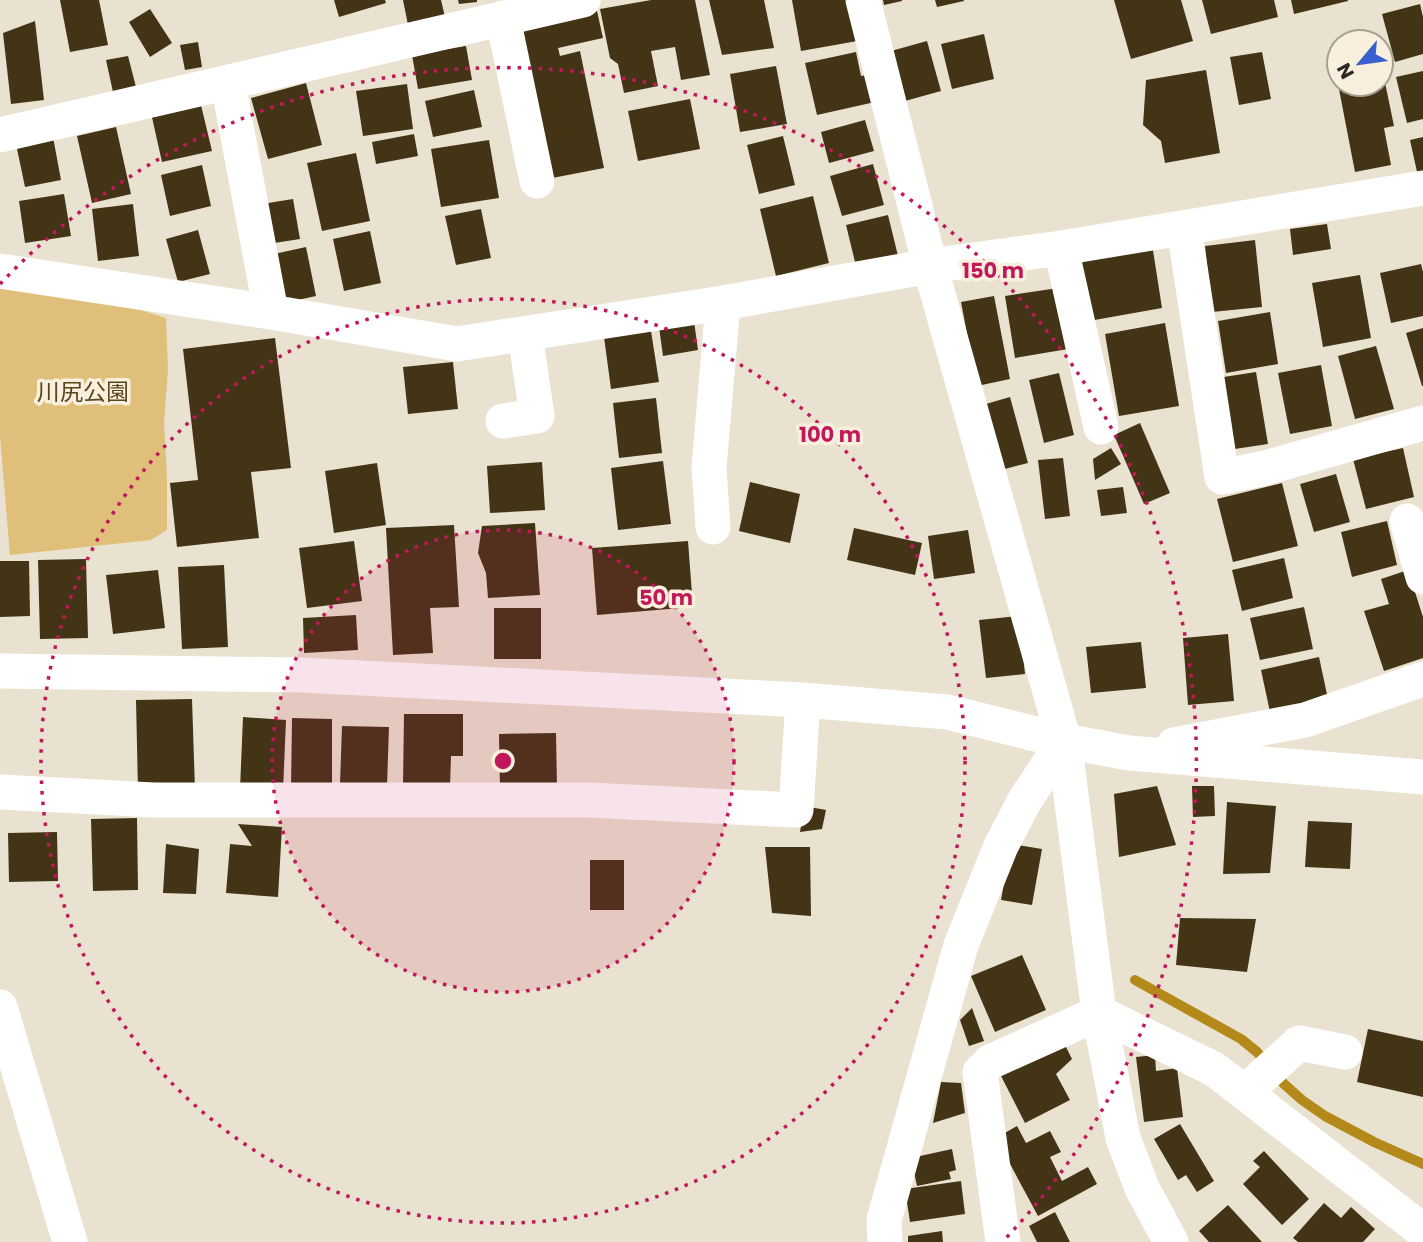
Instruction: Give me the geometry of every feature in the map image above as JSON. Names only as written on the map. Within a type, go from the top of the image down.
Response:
[{"type":"street","points":[[0,135],[583,0]]},
{"type":"street","points":[[863,0],[930,265],[1064,741],[1098,1013],[1124,1138],[1142,1188],[1171,1242]]},
{"type":"street","points":[[503,18],[537,181]]},
{"type":"street","points":[[228,83],[271,312]]},
{"type":"street","points":[[0,271],[271,312],[457,344],[723,303],[930,265],[1061,248],[1423,188]]},
{"type":"street","points":[[1184,228],[1222,477],[1265,468],[1423,422]]},
{"type":"street","points":[[1061,248],[1101,427]]},
{"type":"street","points":[[713,527],[709,468],[723,303]]},
{"type":"street","points":[[503,421],[537,416],[525,334]]},
{"type":"street","points":[[1407,521],[1423,577]]},
{"type":"street","points":[[0,671],[301,675],[803,700],[947,712],[1064,741],[1129,753],[1423,777]]},
{"type":"street","points":[[1129,753],[1305,720],[1423,679]]},
{"type":"street","points":[[0,792],[155,800],[589,800],[796,810],[803,700]]},
{"type":"street","points":[[885,1242],[884,1220],[961,945],[1001,846],[1025,800],[1064,741]]},
{"type":"street","points":[[0,1007],[69,1242]]},
{"type":"street","points":[[1098,1013],[1250,1087],[1423,1231]]},
{"type":"street","points":[[1003,1242],[980,1072],[990,1062],[1098,1013]]},
{"type":"street","points":[[1250,1087],[1300,1043],[1345,1052]]},
{"type":"green space","name":"川尻公園","points":[[43,279],[166,318],[168,369],[164,423],[167,530],[151,540],[10,555],[0,436],[0,286]]},
{"type":"building","points":[[60,0],[99,0],[108,45],[70,52]]},
{"type":"building","points":[[334,0],[385,0],[386,3],[339,17]]},
{"type":"building","points":[[403,0],[441,0],[445,17],[408,25]]},
{"type":"building","points":[[458,0],[477,0],[477,2],[459,4]]},
{"type":"building","points":[[651,0],[695,0],[710,75],[681,80],[675,47],[651,51],[658,86],[624,93],[618,64],[610,58],[600,9]]},
{"type":"building","points":[[709,0],[764,0],[774,48],[722,55]]},
{"type":"building","points":[[792,0],[856,0],[863,40],[801,51]]},
{"type":"building","points":[[883,0],[902,0],[902,1],[884,5]]},
{"type":"building","points":[[935,0],[964,0],[964,1],[937,7]]},
{"type":"building","points":[[1114,0],[1181,0],[1193,41],[1131,59]]},
{"type":"building","points":[[1202,0],[1274,0],[1278,17],[1211,34]]},
{"type":"building","points":[[1291,0],[1348,0],[1348,1],[1294,14]]},
{"type":"building","points":[[1420,4],[1423,17],[1423,54],[1395,62],[1395,28],[1386,28],[1382,14]]},
{"type":"building","points":[[150,9],[172,43],[150,57],[129,22]]},
{"type":"building","points":[[597,11],[603,38],[558,48],[560,56],[580,51],[604,168],[547,179],[513,28]]},
{"type":"building","points":[[35,21],[44,100],[11,104],[3,33]]},
{"type":"building","points":[[984,34],[994,79],[952,89],[941,44]]},
{"type":"building","points":[[927,41],[941,91],[905,101],[891,51]]},
{"type":"building","points":[[198,42],[202,67],[185,70],[180,45]]},
{"type":"building","points":[[466,46],[472,80],[418,89],[412,55]]},
{"type":"building","points":[[856,52],[861,76],[877,73],[884,100],[817,115],[805,63]]},
{"type":"building","points":[[1262,52],[1271,99],[1239,105],[1230,57]]},
{"type":"building","points":[[128,56],[136,87],[113,92],[106,60]]},
{"type":"building","points":[[776,66],[787,124],[740,132],[730,74]]},
{"type":"building","points":[[1206,70],[1220,153],[1165,163],[1161,141],[1143,125],[1146,80]]},
{"type":"building","points":[[1423,71],[1423,119],[1407,123],[1396,77]]},
{"type":"building","points":[[306,83],[322,145],[268,159],[251,98]]},
{"type":"building","points":[[407,84],[413,129],[363,136],[356,91]]},
{"type":"building","points":[[474,90],[482,127],[433,137],[425,101]]},
{"type":"building","points":[[1341,98],[1388,98],[1394,126],[1384,128],[1391,165],[1355,172]]},
{"type":"building","points":[[690,99],[700,149],[638,161],[628,111]]},
{"type":"building","points":[[200,101],[212,151],[162,162],[151,113]]},
{"type":"building","points":[[865,120],[874,151],[829,163],[821,132]]},
{"type":"building","points":[[116,127],[131,194],[92,203],[77,136]]},
{"type":"building","points":[[414,134],[418,156],[376,164],[372,142]]},
{"type":"building","points":[[783,136],[795,185],[759,194],[747,145]]},
{"type":"building","points":[[53,137],[61,180],[25,187],[16,144]]},
{"type":"building","points":[[1423,137],[1423,180],[1419,181],[1410,140]]},
{"type":"building","points":[[489,140],[499,198],[441,207],[431,149]]},
{"type":"building","points":[[356,153],[370,221],[322,231],[307,163]]},
{"type":"building","points":[[873,164],[884,205],[842,216],[830,176]]},
{"type":"building","points":[[202,165],[211,206],[170,216],[161,175]]},
{"type":"building","points":[[64,194],[71,236],[25,243],[19,201]]},
{"type":"building","points":[[813,196],[829,263],[776,276],[760,209]]},
{"type":"building","points":[[293,199],[300,239],[268,244],[262,204]]},
{"type":"building","points":[[133,204],[139,256],[98,261],[92,209]]},
{"type":"building","points":[[481,209],[491,258],[456,265],[445,216]]},
{"type":"building","points":[[888,215],[899,260],[857,270],[846,225]]},
{"type":"building","points":[[1327,224],[1331,249],[1293,255],[1290,229]]},
{"type":"building","points":[[198,230],[210,274],[178,282],[166,239]]},
{"type":"building","points":[[370,231],[381,283],[344,291],[333,239]]},
{"type":"building","points":[[1255,240],[1262,307],[1212,312],[1205,246]]},
{"type":"building","points":[[1152,244],[1162,308],[1089,321],[1078,256]]},
{"type":"building","points":[[306,247],[316,296],[284,303],[274,254]]},
{"type":"building","points":[[1421,264],[1423,316],[1391,323],[1380,273]]},
{"type":"building","points":[[1360,275],[1371,338],[1323,347],[1312,283]]},
{"type":"building","points":[[1058,288],[1068,349],[1015,358],[1005,296]]},
{"type":"building","points":[[994,296],[1010,379],[977,386],[961,302]]},
{"type":"building","points":[[1270,312],[1278,364],[1226,373],[1218,321]]},
{"type":"building","points":[[694,321],[698,350],[663,356],[659,327]]},
{"type":"building","points":[[1165,323],[1179,406],[1119,416],[1105,334]]},
{"type":"building","points":[[1423,328],[1423,386],[1422,386],[1406,333]]},
{"type":"building","points":[[651,331],[659,382],[611,389],[604,337]]},
{"type":"building","points":[[275,338],[291,468],[251,472],[259,538],[177,547],[170,483],[198,480],[183,349]]},
{"type":"building","points":[[1376,346],[1394,409],[1355,419],[1338,356]]},
{"type":"building","points":[[453,362],[458,409],[408,414],[403,367]]},
{"type":"building","points":[[1321,365],[1332,426],[1290,434],[1278,373]]},
{"type":"building","points":[[1256,372],[1268,444],[1228,450],[1217,378]]},
{"type":"building","points":[[1059,373],[1074,435],[1044,443],[1029,380]]},
{"type":"building","points":[[1010,397],[1028,463],[997,471],[979,406]]},
{"type":"building","points":[[656,398],[662,453],[619,458],[613,403]]},
{"type":"building","points":[[1140,423],[1170,493],[1144,504],[1114,435]]},
{"type":"building","points":[[1111,448],[1121,464],[1095,480],[1093,459]]},
{"type":"building","points":[[1403,448],[1414,497],[1366,509],[1353,459]]},
{"type":"building","points":[[1063,458],[1070,516],[1045,519],[1038,460]]},
{"type":"building","points":[[663,461],[671,524],[618,530],[611,468]]},
{"type":"building","points":[[542,462],[545,510],[490,513],[487,466]]},
{"type":"building","points":[[377,463],[386,525],[334,533],[325,471]]},
{"type":"building","points":[[1336,474],[1350,522],[1314,532],[1300,484]]},
{"type":"building","points":[[750,482],[800,494],[790,543],[739,531]]},
{"type":"building","points":[[1282,483],[1298,546],[1233,562],[1217,499]]},
{"type":"building","points":[[1123,487],[1127,513],[1101,516],[1097,490]]},
{"type":"building","points":[[1387,521],[1397,565],[1352,577],[1341,532]]},
{"type":"building","points":[[535,523],[540,595],[488,598],[486,573],[478,553],[482,526]]},
{"type":"building","points":[[454,525],[459,607],[430,608],[433,653],[393,655],[386,528]]},
{"type":"building","points":[[854,528],[922,543],[915,575],[847,560]]},
{"type":"building","points":[[968,530],[975,573],[934,579],[928,536]]},
{"type":"building","points":[[354,541],[362,601],[307,608],[299,548]]},
{"type":"building","points":[[688,541],[693,607],[597,615],[592,548]]},
{"type":"building","points":[[1284,558],[1293,598],[1242,611],[1232,570]]},
{"type":"building","points":[[86,559],[88,638],[40,639],[38,560]]},
{"type":"building","points":[[0,561],[29,561],[30,616],[0,617]]},
{"type":"building","points":[[224,565],[228,647],[182,649],[178,567]]},
{"type":"building","points":[[158,570],[165,628],[113,634],[106,575]]},
{"type":"building","points":[[1408,570],[1423,617],[1423,658],[1384,671],[1364,611],[1389,604],[1381,579]]},
{"type":"building","points":[[1304,607],[1313,649],[1260,660],[1250,618]]},
{"type":"building","points":[[494,608],[541,608],[541,659],[494,659]]},
{"type":"building","points":[[356,615],[358,650],[304,653],[303,618]]},
{"type":"building","points":[[1019,616],[1025,674],[986,678],[979,620]]},
{"type":"building","points":[[1228,634],[1234,701],[1188,705],[1183,638]]},
{"type":"building","points":[[1141,642],[1146,688],[1091,693],[1086,647]]},
{"type":"building","points":[[1319,657],[1328,699],[1270,712],[1261,670]]},
{"type":"building","points":[[192,699],[195,790],[138,791],[136,700]]},
{"type":"building","points":[[404,714],[463,714],[463,756],[451,756],[450,787],[403,786]]},
{"type":"building","points":[[243,717],[286,720],[283,791],[240,789]]},
{"type":"building","points":[[292,718],[332,719],[332,788],[291,787]]},
{"type":"building","points":[[342,726],[389,727],[387,786],[340,784]]},
{"type":"building","points":[[556,733],[557,788],[500,789],[499,734]]},
{"type":"building","points":[[1157,786],[1176,845],[1119,857],[1114,794]]},
{"type":"building","points":[[1192,786],[1214,786],[1215,816],[1193,817]]},
{"type":"building","points":[[1227,802],[1276,806],[1270,873],[1223,874]]},
{"type":"building","points":[[804,806],[826,810],[822,829],[800,832]]},
{"type":"building","points":[[137,818],[138,890],[93,891],[91,819]]},
{"type":"building","points":[[1308,821],[1352,823],[1350,869],[1305,867]]},
{"type":"building","points":[[238,824],[282,827],[278,897],[226,893],[230,844],[252,846]]},
{"type":"building","points":[[57,832],[58,881],[9,882],[8,833]]},
{"type":"building","points":[[166,844],[199,849],[196,894],[163,893]]},
{"type":"building","points":[[1011,844],[1042,849],[1032,905],[1001,900]]},
{"type":"building","points":[[765,847],[810,847],[811,916],[772,913]]},
{"type":"building","points":[[590,860],[624,860],[624,910],[590,910]]},
{"type":"building","points":[[1180,918],[1256,919],[1247,972],[1176,965]]},
{"type":"building","points":[[1022,955],[1046,1010],[995,1032],[971,976]]},
{"type":"building","points":[[972,1008],[984,1041],[969,1046],[960,1020]]},
{"type":"building","points":[[1368,1029],[1423,1041],[1423,1097],[1357,1082]]},
{"type":"building","points":[[1063,1041],[1072,1059],[1056,1074],[1070,1100],[1025,1123],[1000,1074]]},
{"type":"building","points":[[1155,1055],[1156,1071],[1177,1068],[1183,1117],[1144,1122],[1136,1057]]},
{"type":"building","points":[[941,1082],[961,1083],[965,1113],[933,1123]]},
{"type":"building","points":[[1180,1124],[1214,1181],[1197,1192],[1186,1175],[1178,1180],[1154,1139]]},
{"type":"building","points":[[1017,1126],[1026,1143],[1050,1131],[1061,1152],[1050,1157],[1062,1181],[1088,1167],[1097,1184],[1038,1216],[996,1138]]},
{"type":"building","points":[[952,1149],[956,1170],[949,1172],[951,1179],[917,1186],[911,1158]]},
{"type":"building","points":[[1264,1151],[1309,1199],[1282,1225],[1243,1184],[1260,1167],[1253,1161]]},
{"type":"building","points":[[961,1181],[965,1214],[910,1222],[905,1189]]},
{"type":"building","points":[[1324,1203],[1341,1218],[1351,1207],[1375,1229],[1363,1242],[1298,1242],[1293,1238]]},
{"type":"building","points":[[1228,1205],[1262,1242],[1209,1242],[1199,1231]]},
{"type":"building","points":[[1055,1212],[1070,1242],[1037,1242],[1029,1226]]},
{"type":"building","points":[[942,1231],[943,1242],[908,1242],[908,1236]]},
{"type":"waterway","points":[[1135,980],[1241,1039],[1257,1052],[1284,1084],[1325,1116],[1423,1164]]}]
